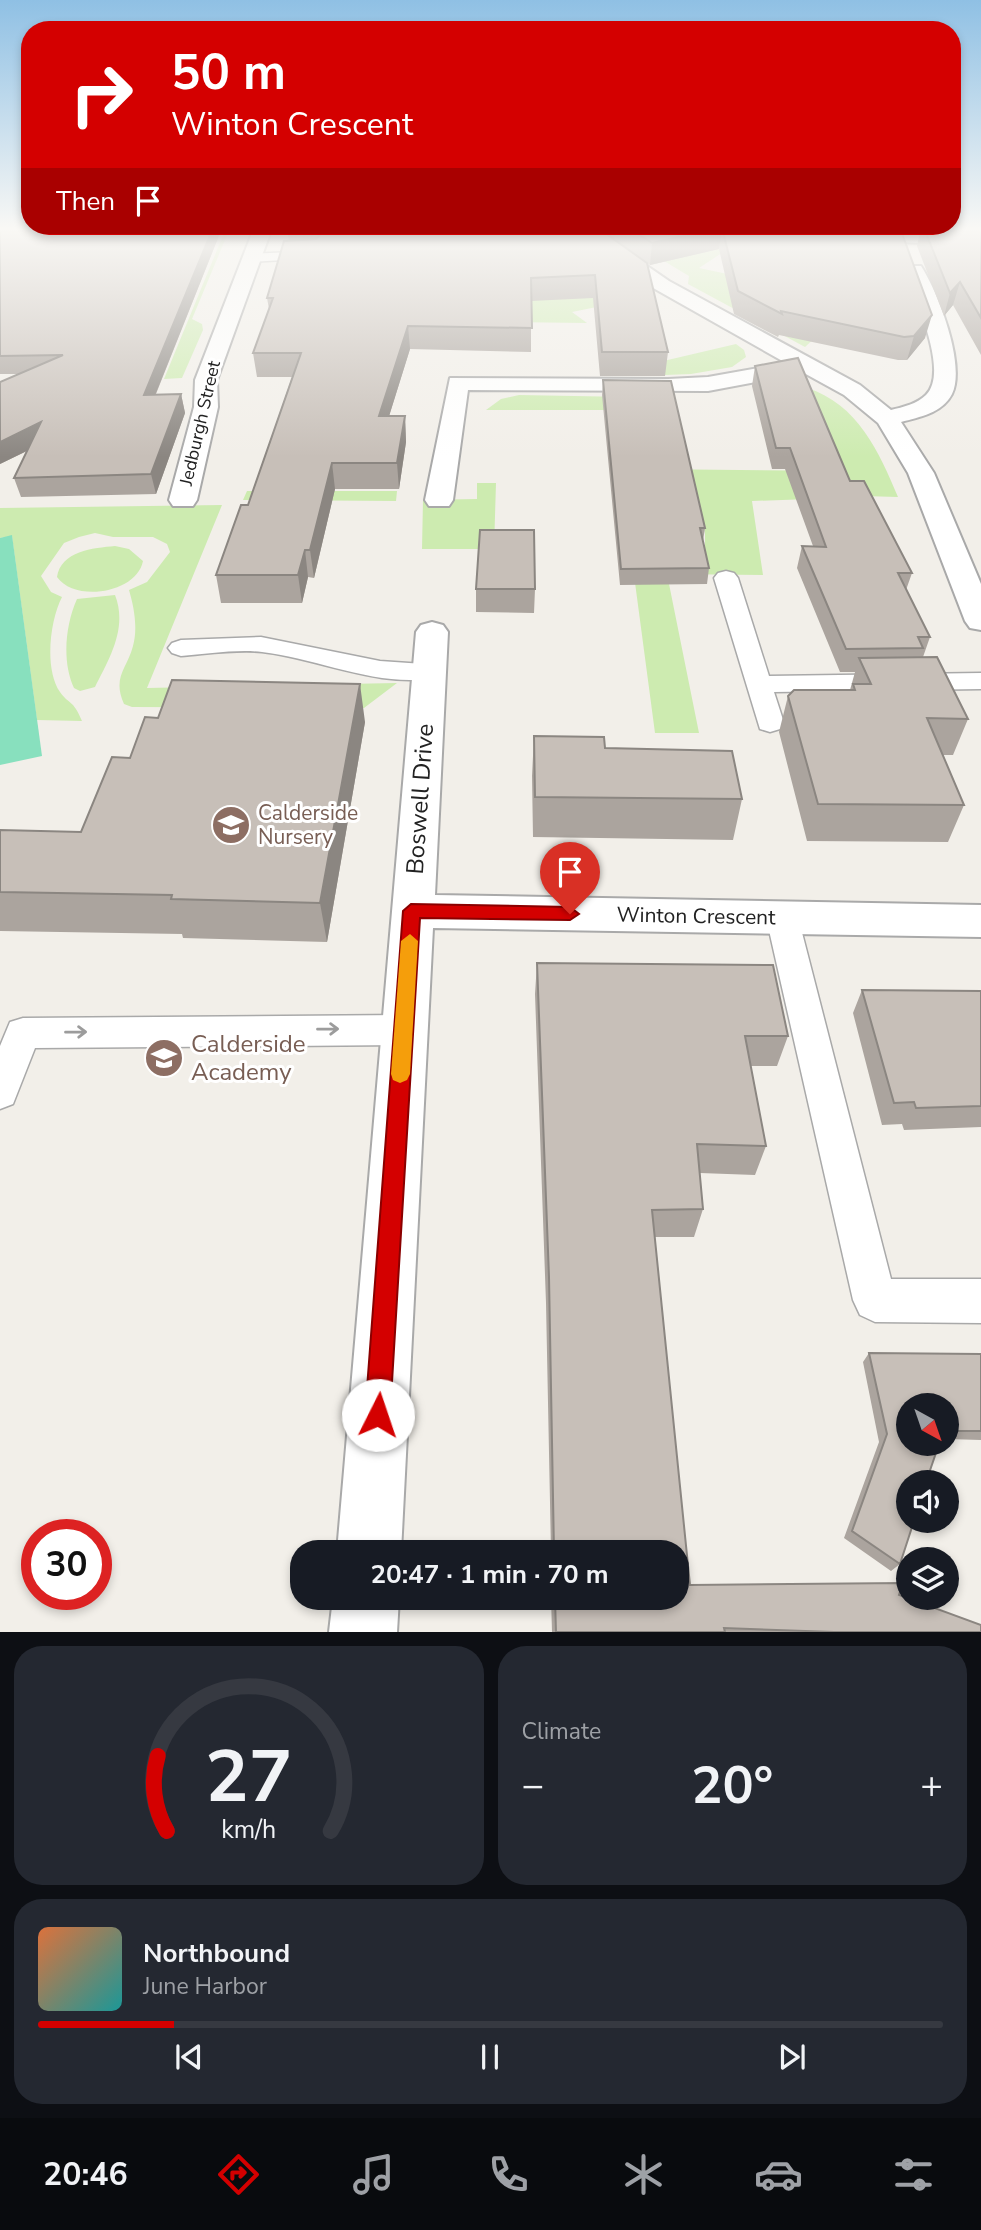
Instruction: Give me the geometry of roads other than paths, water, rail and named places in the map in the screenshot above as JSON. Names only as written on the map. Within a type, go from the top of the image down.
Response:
[{"type":"street","name":"Jedburgh Street","points":[[183,500],[206,407],[206,380],[233,304]]},
{"type":"street","points":[[697,304],[852,390],[887,419],[905,443],[921,472],[980,613]]},
{"type":"street","points":[[887,419],[929,403],[940,394],[945,373],[944,353],[926,304]]},
{"type":"street","points":[[439,500],[458,383],[668,386],[708,384],[809,366]]},
{"type":"street","name":"Boswell Drive","points":[[370,1540],[411,911],[431,652]]},
{"type":"street","name":"Winton Crescent","points":[[411,911],[981,921]]},
{"type":"street","points":[[363,1632],[365,1610]]},
{"type":"lane","points":[[726,578],[770,723]]},
{"type":"lane","points":[[181,648],[261,644],[380,669],[431,652]]},
{"type":"lane","points":[[758,684],[981,681]]},
{"type":"lane","points":[[782,917],[875,1300],[981,1301]]},
{"type":"lane","points":[[0,1092],[11,1040],[403,1030]]},
{"type":"place","name":"Calderside Nursery","points":[[231,825]]},
{"type":"place","name":"Calderside Academy","points":[[164,1058]]}]
